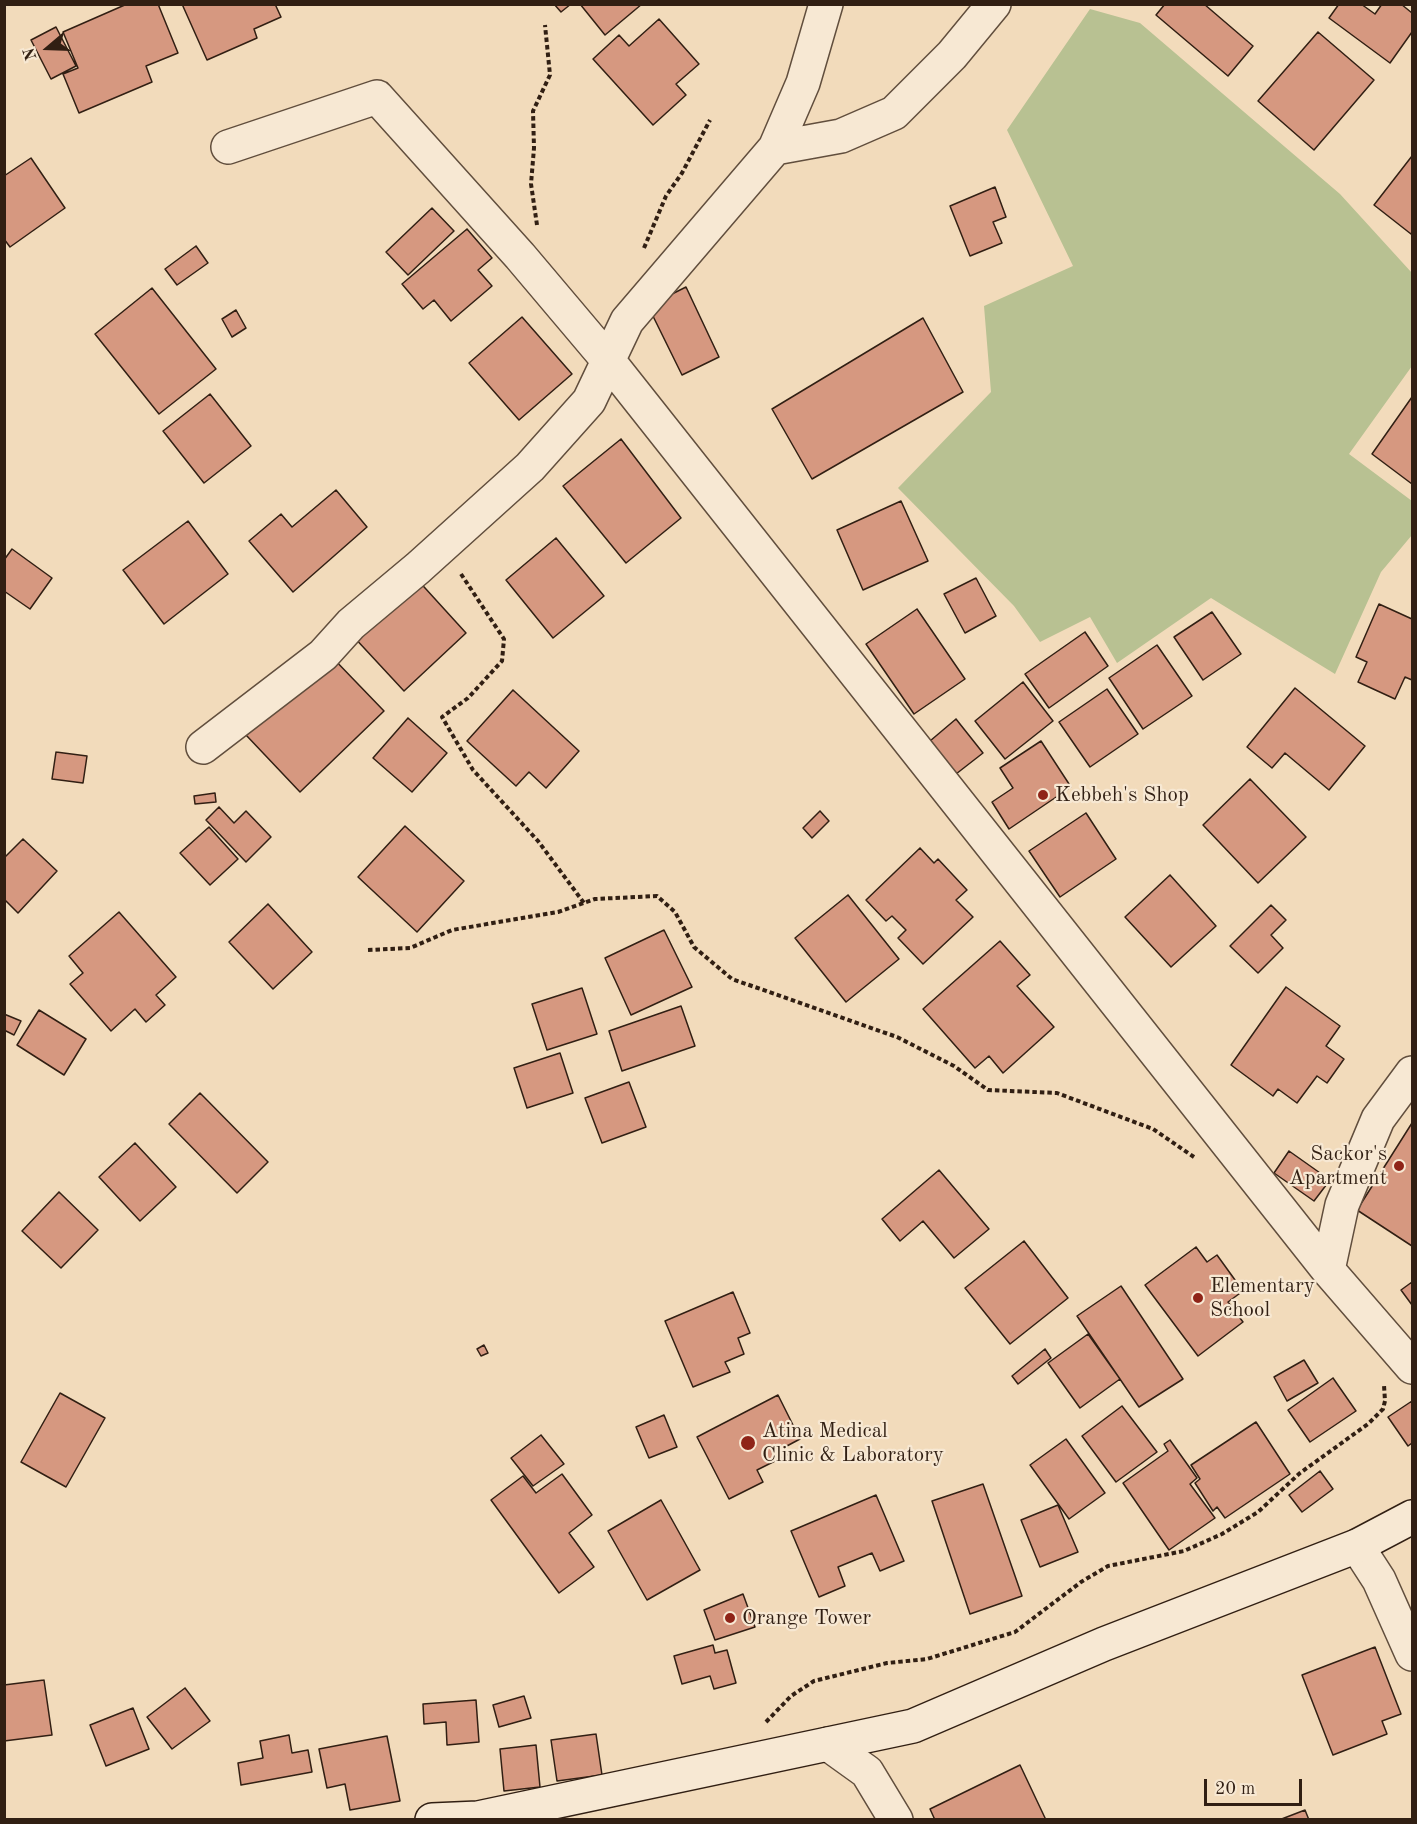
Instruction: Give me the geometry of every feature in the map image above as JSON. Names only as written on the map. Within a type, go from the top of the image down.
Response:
[{"type":"street","points":[[203,747],[323,656],[351,624],[439,549],[546,450],[589,401],[627,321],[775,148],[803,83],[826,4]]},
{"type":"street","points":[[775,148],[841,136],[894,113],[952,55],[994,4]]},
{"type":"street","points":[[228,147],[377,97],[538,277],[607,359],[1328,1270],[1398,1373]]},
{"type":"street","points":[[1328,1270],[1342,1205],[1378,1119],[1413,1073]]},
{"type":"street","points":[[432,1820],[478,1818],[914,1726],[1104,1644],[1357,1546],[1413,1517]]},
{"type":"street","points":[[1357,1546],[1379,1580],[1413,1654]]},
{"type":"street","points":[[828,1744],[867,1772],[896,1820]]},
{"type":"path","points":[[538,277],[537,220],[531,183],[534,148],[532,111],[550,75],[545,25]]},
{"type":"path","points":[[640,258],[666,196],[682,173],[710,120]]},
{"type":"path","points":[[439,549],[466,581],[504,639],[502,661],[468,698],[442,717],[473,770],[538,841],[584,903]]},
{"type":"path","points":[[368,950],[410,948],[452,930],[558,912],[595,899],[657,896],[675,912],[694,947],[732,979],[897,1037],[954,1066],[988,1090],[1057,1093],[1153,1129],[1200,1161]]},
{"type":"path","points":[[758,1728],[775,1715],[791,1696],[814,1681],[887,1663],[927,1659],[1015,1632],[1081,1582],[1108,1566],[1184,1551],[1222,1534],[1258,1512],[1300,1473],[1368,1424],[1384,1406],[1398,1373]]},
{"type":"green space","points":[[1090,9],[1140,23],[1340,194],[1412,273],[1412,366],[1349,454],[1412,501],[1412,535],[1381,572],[1335,674],[1211,598],[1117,663],[1090,617],[1040,642],[1014,606],[898,488],[991,392],[984,306],[1073,266],[1007,130]]},
{"type":"building","points":[[127,4],[158,4],[178,53],[146,66],[152,82],[79,113],[63,74],[78,68],[63,32]]},
{"type":"building","points":[[182,4],[275,4],[281,17],[254,29],[257,38],[207,60]]},
{"type":"building","points":[[554,4],[571,4],[561,12]]},
{"type":"building","points":[[580,4],[642,4],[605,35]]},
{"type":"building","points":[[1165,4],[1204,4],[1253,46],[1228,76],[1156,15]]},
{"type":"building","points":[[1339,4],[1361,4],[1375,14],[1382,4],[1401,4],[1412,13],[1412,32],[1390,63],[1329,18]]},
{"type":"building","points":[[659,19],[699,64],[676,84],[686,95],[653,125],[593,59],[619,35],[629,46]]},
{"type":"building","points":[[56,27],[76,66],[51,79],[31,40]]},
{"type":"building","points":[[1318,32],[1374,80],[1314,150],[1258,101]]},
{"type":"building","points":[[1412,156],[1412,232],[1411,234],[1374,205]]},
{"type":"building","points":[[31,158],[65,208],[10,247],[4,239],[4,176]]},
{"type":"building","points":[[995,187],[1006,217],[993,222],[1002,243],[970,256],[950,206]]},
{"type":"building","points":[[432,208],[454,231],[408,275],[386,252]]},
{"type":"building","points":[[467,229],[492,258],[478,270],[492,286],[451,321],[434,300],[423,309],[402,284]]},
{"type":"building","points":[[196,246],[208,263],[177,285],[165,269]]},
{"type":"building","points":[[686,287],[719,357],[682,375],[648,306]]},
{"type":"building","points":[[152,288],[216,369],[159,414],[95,334]]},
{"type":"building","points":[[236,310],[246,328],[232,337],[222,319]]},
{"type":"building","points":[[522,317],[572,374],[519,420],[469,363]]},
{"type":"building","points":[[923,318],[963,392],[812,479],[772,409]]},
{"type":"building","points":[[210,394],[251,446],[204,483],[163,431]]},
{"type":"building","points":[[1412,397],[1412,484],[1372,454]]},
{"type":"building","points":[[621,439],[681,518],[626,563],[563,486]]},
{"type":"building","points":[[336,490],[367,527],[293,592],[249,541],[281,514],[292,527]]},
{"type":"building","points":[[901,501],[928,561],[863,590],[837,530]]},
{"type":"building","points":[[188,521],[228,574],[164,624],[123,570]]},
{"type":"building","points":[[556,538],[604,596],[553,638],[506,580]]},
{"type":"building","points":[[12,549],[52,578],[30,609],[4,591],[4,560]]},
{"type":"building","points":[[415,577],[466,633],[404,691],[352,635]]},
{"type":"building","points":[[976,578],[996,616],[965,633],[944,594]]},
{"type":"building","points":[[1379,604],[1412,619],[1412,680],[1405,677],[1395,699],[1358,682],[1367,662],[1356,657]]},
{"type":"building","points":[[917,609],[965,679],[914,714],[866,644]]},
{"type":"building","points":[[1212,612],[1241,654],[1203,680],[1174,637]]},
{"type":"building","points":[[1085,632],[1108,666],[1049,708],[1025,674]]},
{"type":"building","points":[[1157,645],[1192,696],[1143,729],[1109,678]]},
{"type":"building","points":[[330,655],[384,711],[300,792],[246,735]]},
{"type":"building","points":[[1023,682],[1053,721],[1005,759],[975,721]]},
{"type":"building","points":[[1295,688],[1365,746],[1329,790],[1285,753],[1272,768],[1247,747]]},
{"type":"building","points":[[1107,689],[1138,734],[1090,767],[1059,722]]},
{"type":"building","points":[[513,690],[579,751],[546,788],[529,772],[516,786],[467,741]]},
{"type":"building","points":[[408,718],[447,753],[412,792],[373,758]]},
{"type":"building","points":[[956,719],[983,753],[956,774],[930,741]]},
{"type":"building","points":[[1041,741],[1071,787],[1009,829],[992,802],[1013,788],[1000,768]]},
{"type":"building","points":[[56,752],[87,756],[83,783],[52,779]]},
{"type":"building","points":[[1250,779],[1306,837],[1258,883],[1203,825]]},
{"type":"building","points":[[215,793],[216,802],[195,804],[194,796]]},
{"type":"building","points":[[219,807],[234,823],[246,811],[271,837],[246,862],[206,820]]},
{"type":"building","points":[[820,811],[829,821],[812,838],[803,828]]},
{"type":"building","points":[[1086,813],[1116,859],[1060,897],[1029,851]]},
{"type":"building","points":[[405,826],[464,881],[417,932],[358,877]]},
{"type":"building","points":[[209,827],[238,859],[210,885],[180,853]]},
{"type":"building","points":[[23,839],[57,871],[18,913],[4,899],[4,858]]},
{"type":"building","points":[[920,848],[934,863],[938,859],[967,890],[956,900],[973,917],[923,964],[898,938],[906,930],[892,916],[886,921],[866,900]]},
{"type":"building","points":[[1170,875],[1216,926],[1171,967],[1125,917]]},
{"type":"building","points":[[848,895],[899,959],[846,1002],[795,938]]},
{"type":"building","points":[[268,904],[312,952],[273,989],[229,942]]},
{"type":"building","points":[[1271,905],[1286,920],[1271,935],[1283,948],[1258,973],[1230,946]]},
{"type":"building","points":[[119,912],[176,977],[156,995],[165,1005],[146,1022],[135,1009],[111,1031],[70,984],[83,973],[69,956]]},
{"type":"building","points":[[664,930],[692,987],[631,1015],[605,958]]},
{"type":"building","points":[[1000,941],[1030,975],[1017,986],[1054,1027],[1003,1073],[989,1056],[975,1068],[923,1009]]},
{"type":"building","points":[[1286,987],[1340,1026],[1326,1046],[1344,1059],[1327,1083],[1317,1076],[1297,1103],[1278,1089],[1273,1096],[1231,1065]]},
{"type":"building","points":[[582,988],[597,1034],[547,1050],[532,1004]]},
{"type":"building","points":[[681,1006],[695,1046],[622,1071],[609,1031]]},
{"type":"building","points":[[39,1010],[86,1039],[64,1075],[17,1045]]},
{"type":"building","points":[[4,1014],[21,1021],[14,1035],[4,1030]]},
{"type":"building","points":[[560,1053],[573,1093],[527,1108],[514,1068]]},
{"type":"building","points":[[629,1082],[646,1127],[602,1143],[585,1098]]},
{"type":"building","points":[[200,1093],[268,1162],[237,1193],[169,1124]]},
{"type":"building","name":"Sackor's Apartment","points":[[1412,1123],[1412,1246],[1357,1210]]},
{"type":"building","points":[[135,1143],[176,1187],[140,1221],[99,1177]]},
{"type":"building","points":[[1289,1151],[1330,1180],[1314,1201],[1274,1173]]},
{"type":"building","points":[[939,1170],[989,1229],[954,1258],[923,1221],[900,1241],[882,1219]]},
{"type":"building","points":[[59,1192],[98,1230],[61,1268],[22,1231]]},
{"type":"building","points":[[1024,1241],[1068,1298],[1010,1344],[965,1288]]},
{"type":"building","points":[[1196,1247],[1207,1262],[1217,1255],[1243,1291],[1228,1302],[1243,1322],[1198,1356],[1145,1285]]},
{"type":"building","points":[[1412,1282],[1412,1305],[1401,1290]]},
{"type":"building","points":[[1121,1286],[1183,1379],[1139,1407],[1077,1316]]},
{"type":"building","points":[[733,1292],[750,1333],[738,1338],[744,1354],[725,1362],[730,1372],[693,1387],[665,1321]]},
{"type":"building","points":[[1088,1334],[1120,1379],[1080,1408],[1048,1363]]},
{"type":"building","points":[[484,1345],[488,1353],[481,1356],[477,1349]]},
{"type":"building","points":[[1045,1349],[1051,1358],[1018,1384],[1012,1376]]},
{"type":"building","points":[[1304,1360],[1318,1383],[1287,1401],[1274,1377]]},
{"type":"building","points":[[1333,1378],[1356,1411],[1310,1442],[1288,1410]]},
{"type":"building","points":[[60,1393],[105,1418],[66,1487],[21,1462]]},
{"type":"building","name":"Atina Medical Clinic & Laboratory","points":[[778,1395],[800,1439],[785,1447],[789,1454],[757,1470],[763,1482],[729,1499],[697,1437]]},
{"type":"building","points":[[1412,1401],[1412,1443],[1408,1446],[1388,1417]]},
{"type":"building","points":[[1122,1406],[1157,1452],[1116,1482],[1082,1436]]},
{"type":"building","points":[[664,1415],[677,1447],[649,1458],[636,1427]]},
{"type":"building","points":[[1256,1422],[1290,1474],[1225,1518],[1217,1507],[1213,1511],[1195,1483],[1200,1479],[1191,1465]]},
{"type":"building","points":[[541,1435],[564,1464],[533,1486],[511,1458]]},
{"type":"building","points":[[1066,1439],[1105,1493],[1069,1519],[1030,1465]]},
{"type":"building","points":[[1170,1440],[1197,1478],[1190,1484],[1215,1518],[1169,1550],[1123,1483],[1168,1451],[1164,1444]]},
{"type":"building","points":[[1320,1471],[1333,1489],[1302,1512],[1289,1495]]},
{"type":"building","points":[[562,1474],[592,1515],[569,1533],[594,1567],[559,1593],[491,1500],[523,1476],[536,1493]]},
{"type":"building","points":[[983,1484],[1022,1596],[970,1614],[932,1501]]},
{"type":"building","points":[[876,1495],[904,1561],[880,1571],[872,1553],[838,1567],[845,1586],[819,1597],[791,1531]]},
{"type":"building","points":[[661,1500],[700,1570],[647,1600],[608,1531]]},
{"type":"building","points":[[1058,1505],[1078,1552],[1040,1567],[1021,1520]]},
{"type":"building","name":"Orange Tower","points":[[743,1594],[755,1627],[715,1640],[704,1610]]},
{"type":"building","points":[[713,1645],[715,1653],[727,1650],[736,1683],[714,1689],[710,1676],[682,1684],[674,1656]]},
{"type":"building","points":[[1375,1647],[1401,1714],[1382,1721],[1387,1734],[1333,1755],[1302,1675]]},
{"type":"building","points":[[44,1680],[52,1735],[4,1741],[4,1685]]},
{"type":"building","points":[[185,1688],[210,1721],[172,1749],[147,1717]]},
{"type":"building","points":[[524,1696],[531,1718],[499,1727],[493,1705]]},
{"type":"building","points":[[476,1700],[479,1742],[447,1745],[446,1722],[424,1724],[423,1704]]},
{"type":"building","points":[[133,1708],[149,1749],[106,1766],[90,1725]]},
{"type":"building","points":[[596,1734],[602,1775],[557,1781],[551,1740]]},
{"type":"building","points":[[289,1735],[292,1753],[308,1750],[312,1772],[241,1785],[238,1763],[263,1758],[260,1741]]},
{"type":"building","points":[[387,1736],[400,1801],[350,1810],[345,1784],[327,1788],[319,1749]]},
{"type":"building","points":[[536,1745],[540,1787],[504,1791],[500,1749]]},
{"type":"building","points":[[1020,1765],[1046,1820],[935,1820],[930,1809]]},
{"type":"building","points":[[1305,1810],[1309,1820],[1279,1820]]},
{"type":"place","name":"Kebbeh's Shop","points":[[1043,795]]},
{"type":"place","name":"Sackor's Apartment","points":[[1399,1166]]},
{"type":"place","name":"Elementary School","points":[[1198,1298]]},
{"type":"place","name":"Atina Medical Clinic & Laboratory","points":[[748,1443]]},
{"type":"place","name":"Orange Tower","points":[[730,1618]]}]
